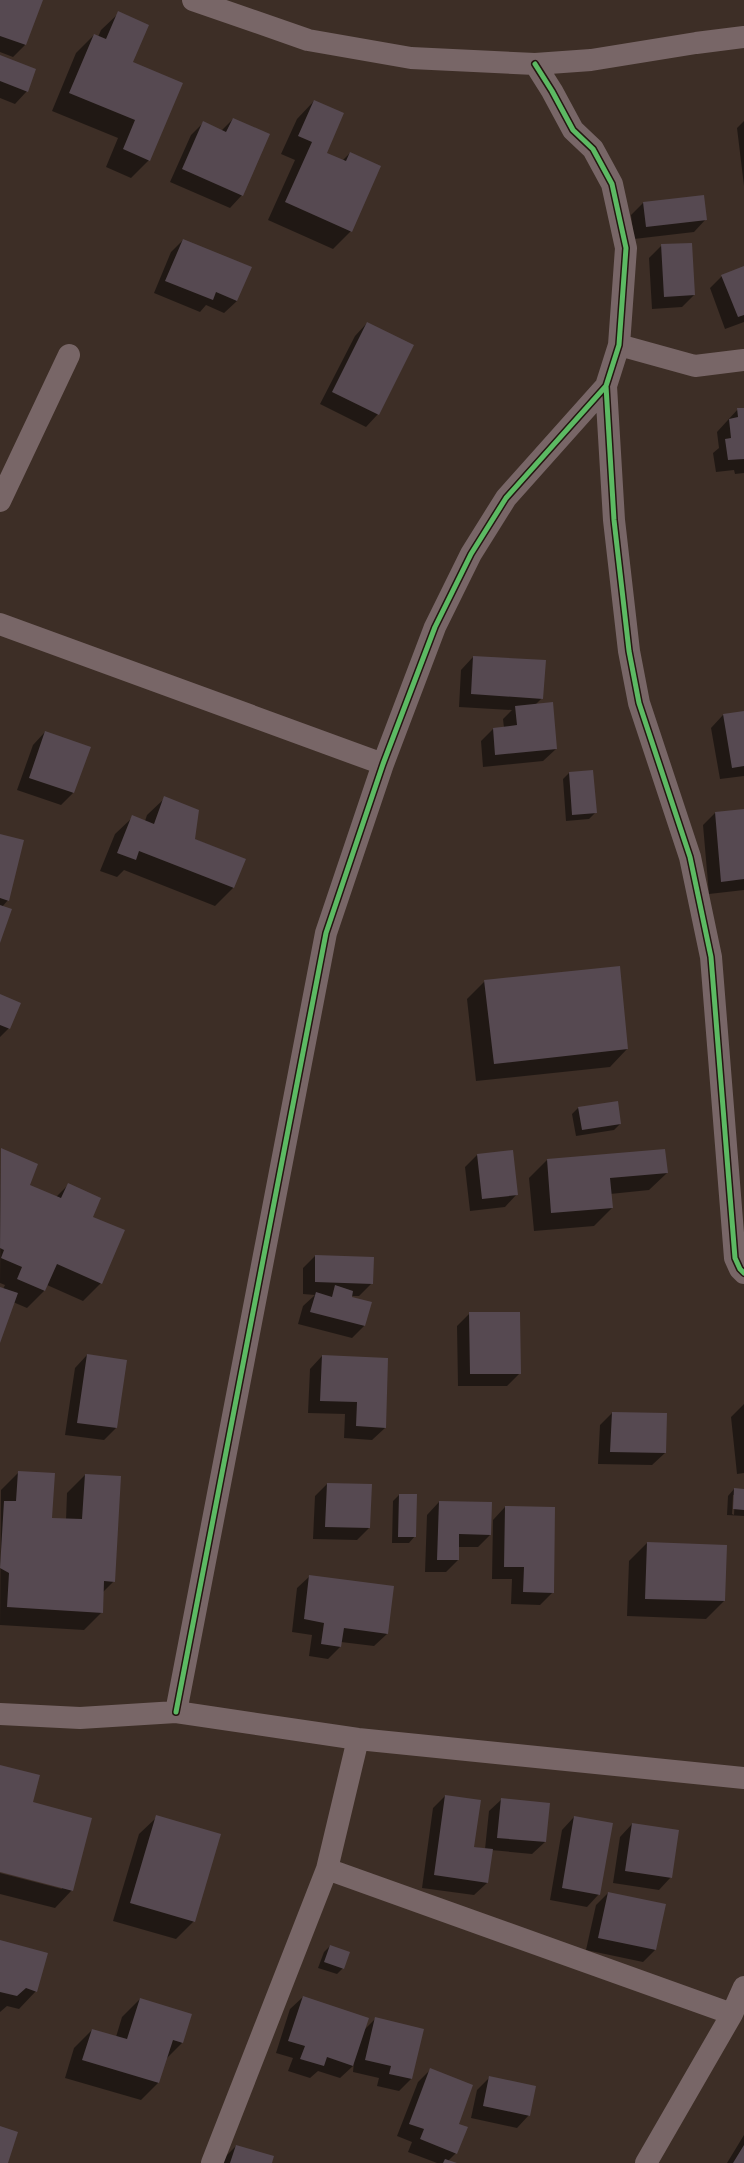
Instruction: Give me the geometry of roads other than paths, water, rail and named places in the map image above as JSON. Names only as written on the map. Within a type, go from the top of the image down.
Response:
[{"type":"street","points":[[193,0],[308,40],[411,58],[535,64],[591,60],[696,43],[744,38]]},
{"type":"street","points":[[535,64],[552,91],[573,130],[593,149],[612,184],[626,248],[619,345],[606,386],[614,520],[629,651],[639,703],[690,857],[711,957],[735,1258],[740,1269],[744,1273]]},
{"type":"street","points":[[619,345],[695,366],[744,360]]},
{"type":"street","points":[[0,501],[68,355]]},
{"type":"street","points":[[176,1712],[326,933],[383,764],[435,627],[470,554],[506,498],[606,386]]},
{"type":"street","points":[[0,624],[383,764]]},
{"type":"street","points":[[0,1714],[80,1718],[176,1712],[358,1739],[744,1778]]},
{"type":"street","points":[[212,2163],[327,1869],[358,1739]]},
{"type":"street","points":[[327,1869],[732,2014]]},
{"type":"street","points":[[646,2163],[732,2014],[744,1987]]}]
